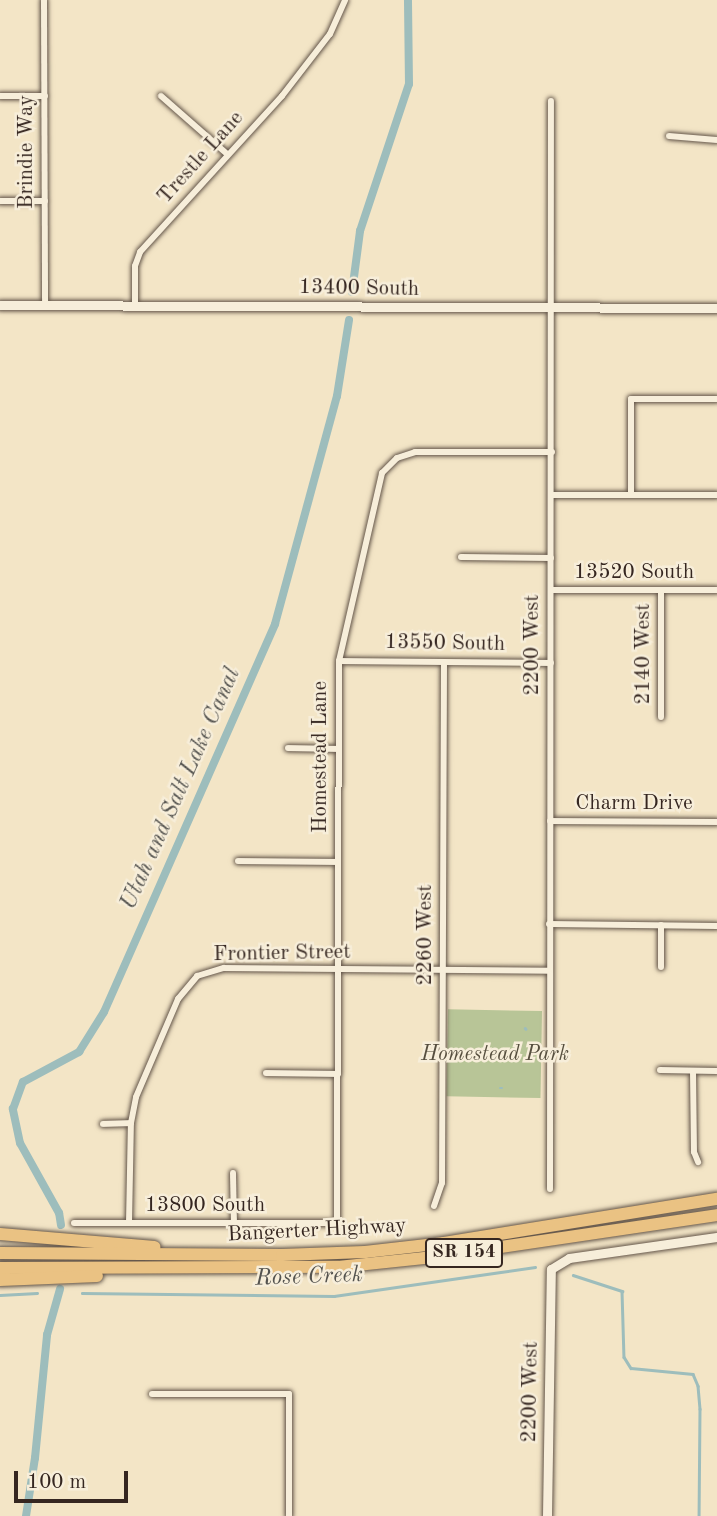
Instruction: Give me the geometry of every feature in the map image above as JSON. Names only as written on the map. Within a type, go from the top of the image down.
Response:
[{"type":"highway","name":"Bangerter Highway","points":[[0,1253],[332,1254],[421,1246],[717,1199]]},
{"type":"highway","name":"Bangerter Highway","points":[[0,1268],[310,1268],[396,1262],[717,1215]]},
{"type":"highway","points":[[0,1234],[255,1255]]},
{"type":"highway","points":[[0,1280],[209,1269]]},
{"type":"street","name":"Brindie Way","points":[[44,0],[45,305]]},
{"type":"street","name":"Trestle Lane","points":[[135,305],[135,267],[140,252],[282,96],[336,25],[345,0]]},
{"type":"street","points":[[0,96],[45,96]]},
{"type":"street","points":[[161,96],[227,154]]},
{"type":"street","name":"2200 West","points":[[550,1189],[551,101]]},
{"type":"street","points":[[668,136],[717,140]]},
{"type":"street","points":[[0,201],[45,201]]},
{"type":"street","name":"13400 South","points":[[0,305],[717,308]]},
{"type":"street","points":[[631,495],[631,399],[717,399]]},
{"type":"street","name":"Homestead Lane","points":[[337,1223],[339,660],[382,473],[397,458],[415,452],[552,452]]},
{"type":"street","points":[[552,495],[717,495]]},
{"type":"street","points":[[461,557],[551,558]]},
{"type":"street","name":"13520 South","points":[[551,590],[717,590]]},
{"type":"street","name":"2140 West","points":[[661,591],[661,716]]},
{"type":"street","name":"13550 South","points":[[339,660],[551,663]]},
{"type":"street","name":"2260 West","points":[[434,1206],[442,1183],[444,662]]},
{"type":"street","points":[[288,748],[338,749]]},
{"type":"street","name":"Charm Drive","points":[[550,821],[717,822]]},
{"type":"street","points":[[238,861],[338,862]]},
{"type":"street","points":[[549,924],[717,926]]},
{"type":"street","points":[[661,925],[661,967]]},
{"type":"street","name":"Frontier Street","points":[[129,1223],[131,1123],[136,1097],[178,999],[197,976],[224,968],[549,971]]},
{"type":"street","points":[[660,1070],[717,1071]]},
{"type":"street","points":[[693,1071],[694,1152],[698,1162]]},
{"type":"street","points":[[266,1073],[338,1074]]},
{"type":"street","points":[[103,1124],[131,1123]]},
{"type":"street","points":[[233,1172],[234,1223]]},
{"type":"street","name":"13800 South","points":[[74,1223],[337,1223]]},
{"type":"street","name":"2200 West","points":[[547,1516],[551,1269],[569,1258],[717,1237]]},
{"type":"street","points":[[152,1394],[289,1394],[289,1516]]},
{"type":"green space","name":"Homestead Park","points":[[448,1009],[542,1011],[540,1098],[446,1096]]},
{"type":"waterway","name":"Utah and Salt Lake Canal","points":[[352,292],[360,231],[409,84],[408,0]]},
{"type":"waterway","name":"Utah and Salt Lake Canal","points":[[61,1225],[59,1213],[20,1143],[13,1109],[23,1082],[79,1052],[104,1012],[275,624],[337,396],[349,320]]},
{"type":"waterway","name":"Rose Creek","points":[[82,1293],[334,1296],[535,1267]]},
{"type":"waterway","name":"Rose Creek","points":[[573,1275],[622,1291],[624,1357],[631,1368],[693,1374],[698,1386],[700,1409],[699,1516]]},
{"type":"waterway","name":"Utah and Salt Lake Canal","points":[[26,1516],[35,1458],[47,1335],[60,1289]]},
{"type":"waterway","name":"Rose Creek","points":[[0,1295],[37,1293]]}]
